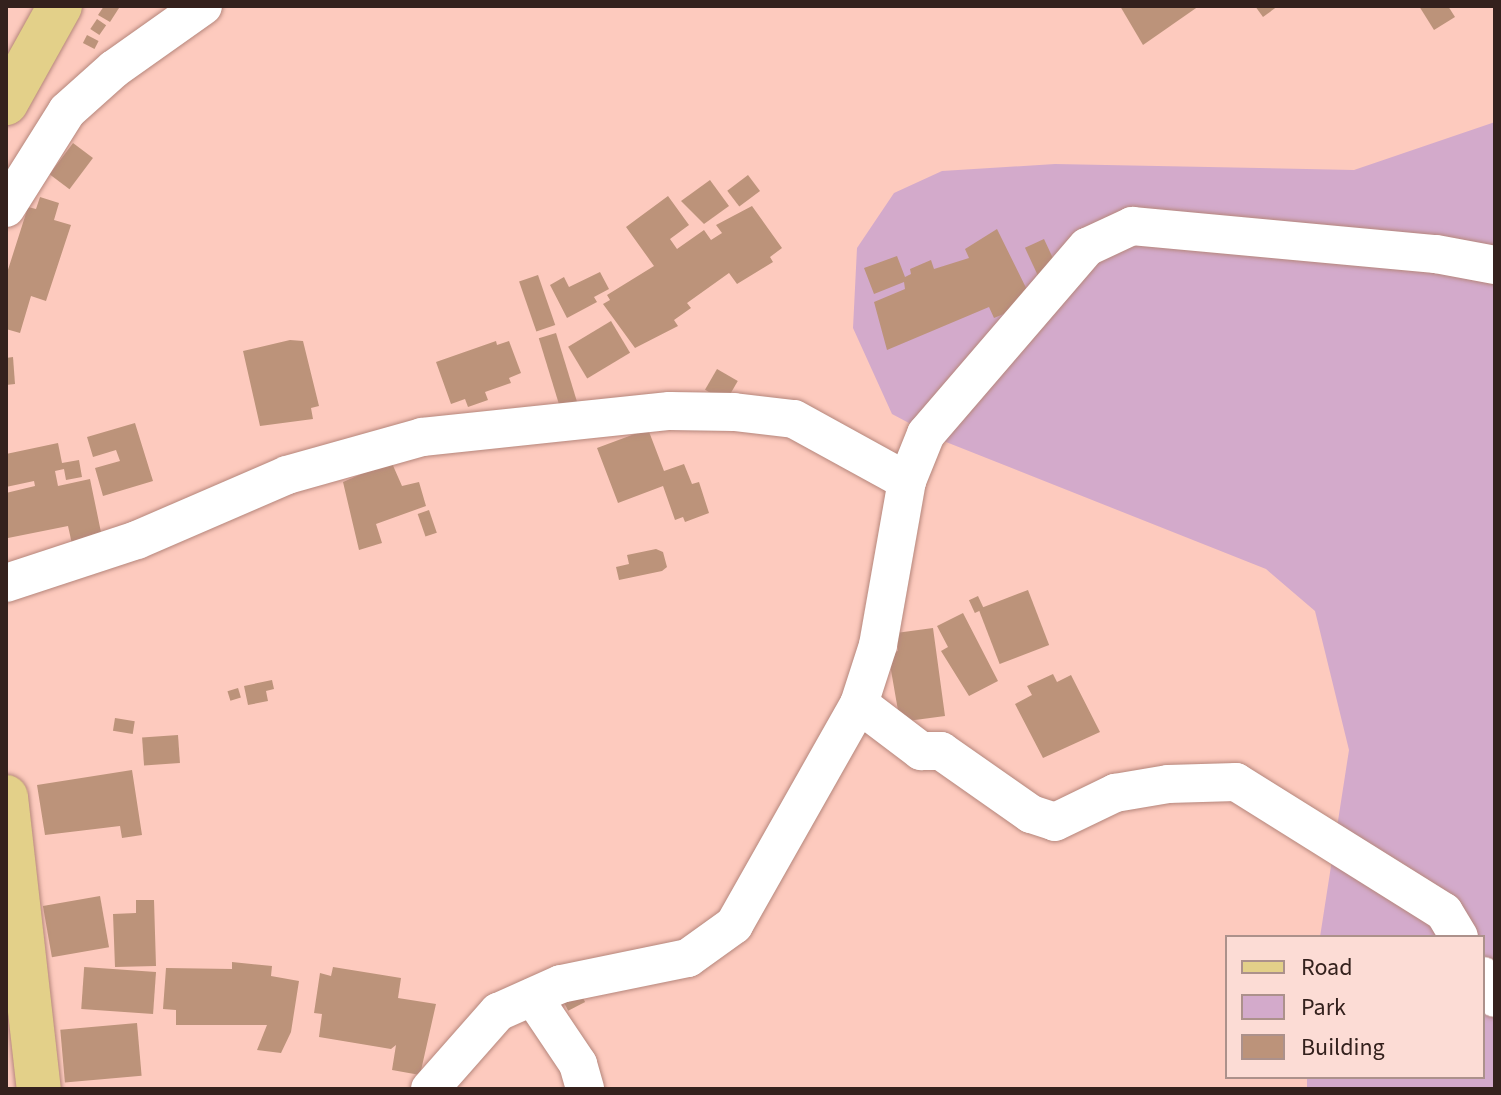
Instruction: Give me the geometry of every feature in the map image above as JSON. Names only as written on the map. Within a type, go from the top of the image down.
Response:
[{"type":"main road","points":[[6,103],[60,6]]},
{"type":"main road","points":[[6,797],[39,1089]]},
{"type":"street","points":[[6,208],[67,111],[114,69],[203,6]]},
{"type":"street","points":[[430,1089],[498,1012],[561,984],[688,958],[734,925],[859,704],[878,645],[907,481],[926,434],[1087,247],[1132,226],[1436,254],[1495,265]]},
{"type":"street","points":[[6,583],[137,540],[287,475],[437,435],[670,411],[734,412],[794,419],[907,481]]},
{"type":"street","points":[[859,704],[921,751],[941,751],[1031,814],[1055,822],[1115,793],[1168,784],[1236,782],[1444,912],[1458,935]]},
{"type":"street","points":[[1485,980],[1495,998]]},
{"type":"street","points":[[533,997],[578,1064],[585,1089]]},
{"type":"green space","points":[[1495,122],[1495,1089],[1307,1089],[1307,1079],[1485,1079],[1485,935],[1320,935],[1349,750],[1315,611],[1266,569],[941,440],[892,414],[853,328],[857,248],[894,193],[942,171],[1055,164],[1354,170]]},
{"type":"building","points":[[104,6],[119,8],[110,22],[98,15]]},
{"type":"building","points":[[1120,6],[1199,6],[1143,45]]},
{"type":"building","points":[[1255,6],[1278,6],[1263,17]]},
{"type":"building","points":[[1419,6],[1448,6],[1455,17],[1434,30]]},
{"type":"building","points":[[97,19],[106,25],[99,35],[90,29]]},
{"type":"building","points":[[87,35],[99,41],[94,49],[83,43]]},
{"type":"building","points":[[73,143],[93,158],[69,189],[50,174]]},
{"type":"building","points":[[748,175],[760,191],[739,207],[727,191]]},
{"type":"building","points":[[710,180],[729,206],[704,224],[681,201]]},
{"type":"building","points":[[668,196],[689,225],[670,239],[677,249],[704,230],[711,240],[722,233],[716,225],[752,206],[782,248],[770,257],[773,262],[737,284],[729,273],[687,303],[691,308],[674,320],[678,326],[635,348],[603,304],[610,300],[607,295],[654,266],[626,227]]},
{"type":"building","points":[[40,197],[59,203],[54,220],[71,225],[46,301],[31,296],[20,333],[6,329],[6,276],[28,207],[36,209]]},
{"type":"building","points":[[997,229],[1031,298],[1028,304],[994,318],[989,307],[887,350],[874,302],[905,289],[904,282],[874,294],[864,268],[897,256],[905,277],[911,274],[910,269],[931,260],[934,269],[969,258],[965,249]]},
{"type":"building","points":[[1044,239],[1060,273],[1041,282],[1025,248]]},
{"type":"building","points":[[600,272],[609,289],[594,297],[597,302],[567,318],[550,285],[564,277],[569,287]]},
{"type":"building","points":[[538,275],[555,325],[536,332],[519,282]]},
{"type":"building","points":[[611,321],[630,353],[587,378],[568,347]]},
{"type":"building","points":[[556,333],[577,403],[560,408],[539,338]]},
{"type":"building","points":[[290,340],[303,341],[319,406],[311,408],[313,419],[260,426],[243,351]]},
{"type":"building","points":[[496,341],[497,345],[509,341],[521,373],[509,378],[511,383],[485,392],[488,400],[468,407],[465,399],[451,404],[436,362]]},
{"type":"building","points":[[13,357],[15,384],[6,385],[6,358]]},
{"type":"building","points":[[717,369],[738,381],[726,402],[705,390]]},
{"type":"building","points":[[135,423],[153,481],[103,496],[95,468],[120,461],[116,450],[93,457],[87,437]]},
{"type":"building","points":[[648,429],[664,471],[684,464],[692,484],[699,482],[709,513],[685,522],[683,517],[675,520],[663,486],[618,503],[597,448]]},
{"type":"building","points":[[58,443],[62,463],[79,460],[82,477],[66,480],[64,469],[55,471],[58,486],[90,479],[102,537],[72,544],[68,526],[8,538],[6,493],[35,486],[34,481],[6,487],[6,454]]},
{"type":"building","points":[[391,461],[402,486],[419,482],[426,506],[376,524],[382,543],[359,550],[343,482]]},
{"type":"building","points":[[429,510],[437,533],[425,537],[418,514]]},
{"type":"building","points":[[656,549],[663,552],[667,567],[662,571],[619,580],[616,567],[629,564],[627,555]]},
{"type":"building","points":[[1028,590],[1049,645],[1000,664],[979,609]]},
{"type":"building","points":[[978,596],[984,609],[975,613],[969,600]]},
{"type":"building","points":[[963,613],[998,681],[969,696],[941,651],[948,647],[937,626]]},
{"type":"building","points":[[933,628],[945,716],[900,722],[888,653],[898,651],[896,633]]},
{"type":"building","points":[[1053,674],[1057,682],[1071,675],[1100,732],[1043,758],[1015,704],[1032,695],[1027,686]]},
{"type":"building","points":[[272,680],[274,689],[266,691],[268,701],[248,705],[244,686]]},
{"type":"building","points":[[238,688],[241,698],[230,701],[227,691]]},
{"type":"building","points":[[115,718],[135,721],[133,734],[113,731]]},
{"type":"building","points":[[178,735],[180,763],[144,765],[142,738]]},
{"type":"building","points":[[132,770],[142,835],[122,838],[120,826],[45,835],[37,785]]},
{"type":"building","points":[[100,896],[109,947],[52,957],[43,906]]},
{"type":"building","points":[[136,900],[154,900],[156,966],[115,967],[113,914],[136,913]]},
{"type":"building","points":[[232,962],[272,966],[271,976],[299,981],[291,1032],[281,1053],[257,1050],[267,1025],[176,1025],[176,1010],[163,1009],[166,968],[232,969]]},
{"type":"building","points":[[84,967],[156,972],[153,1014],[81,1009]]},
{"type":"building","points":[[333,967],[401,978],[398,998],[436,1004],[420,1075],[392,1070],[396,1045],[391,1049],[319,1037],[322,1014],[314,1013],[320,973],[331,976]]},
{"type":"building","points":[[581,994],[585,1002],[568,1011],[564,1003]]},
{"type":"building","points":[[137,1023],[142,1076],[65,1083],[60,1030]]}]
